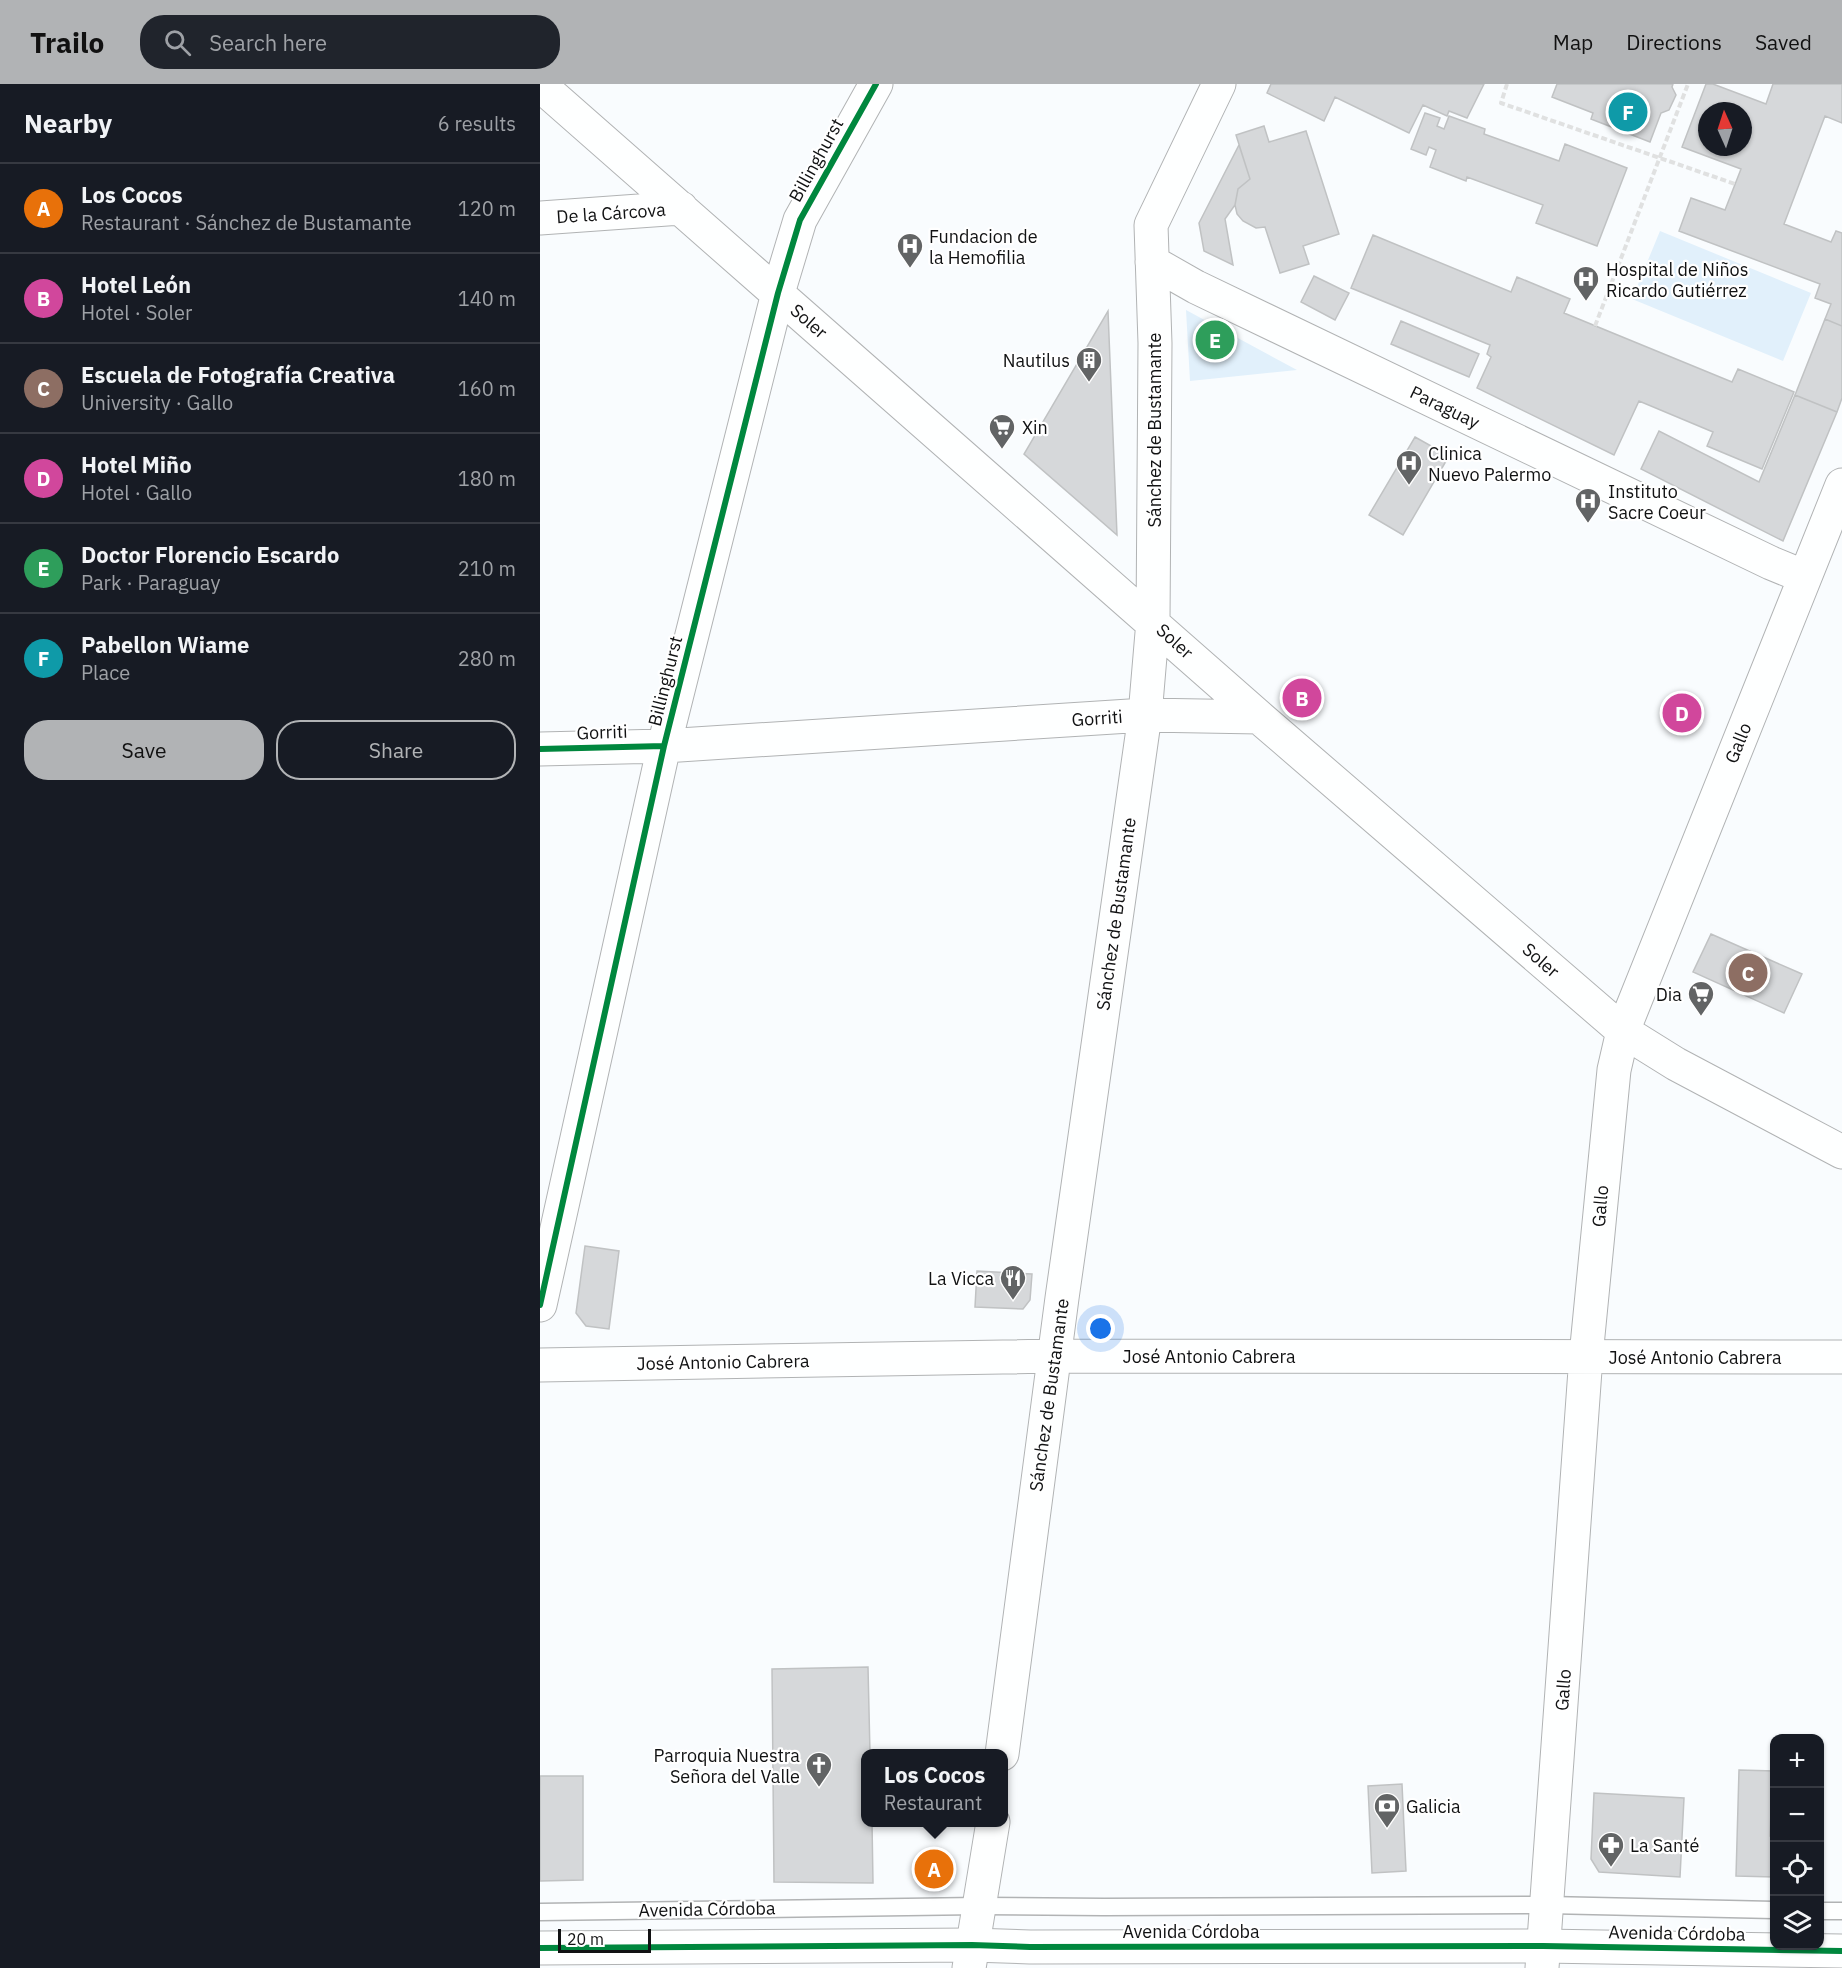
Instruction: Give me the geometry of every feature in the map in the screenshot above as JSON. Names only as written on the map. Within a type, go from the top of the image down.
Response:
[{"type":"street","name":"Billinghurst","points":[[540,1305],[664,746],[778,293],[800,220],[876,84]]},
{"type":"street","name":"Sánchez de Bustamante","points":[[1003,1749],[1054,1356],[1144,715],[1152,621],[1155,343],[1151,225],[1219,84]]},
{"type":"street","name":"Soler","points":[[540,85],[1259,717],[1623,1031],[1676,1064],[1842,1152]]},
{"type":"street","name":"De la Cárcova","points":[[540,218],[681,208]]},
{"type":"street","name":"Paraguay","points":[[1152,262],[1196,287],[1771,563],[1805,577]]},
{"type":"street","name":"Gallo","points":[[1543,1957],[1586,1356],[1614,1070],[1623,1031],[1842,485]]},
{"type":"street","name":"Gorriti","points":[[540,749],[664,746],[1144,715],[1259,717]]},
{"type":"street","name":"José Antonio Cabrera","points":[[540,1365],[1054,1356],[1842,1357]]},
{"type":"street","points":[[970,1956],[992,1827]]},
{"type":"street","name":"Avenida Córdoba","points":[[540,1948],[970,1956],[1030,1947],[1543,1957],[1842,1950]]},
{"type":"lane","name":"Avenida Córdoba","points":[[540,1912],[979,1906],[1548,1905],[1770,1910]]},
{"type":"lane","points":[[1824,1911],[1842,1911]]},
{"type":"path","points":[[1507,84],[1501,103],[1735,184]]},
{"type":"path","points":[[1595,326],[1688,84]]},
{"type":"shaded area","points":[[1660,231],[1811,293],[1783,361],[1632,299]]},
{"type":"shaded area","points":[[1186,310],[1297,370],[1190,381]]},
{"type":"building","points":[[1271,84],[1484,84],[1467,118],[1449,111],[1447,116],[1423,105],[1409,133],[1335,97],[1324,121],[1267,93]]},
{"type":"building","points":[[1557,84],[1673,84],[1676,95],[1669,110],[1661,113],[1650,142],[1591,119],[1593,113],[1552,97]]},
{"type":"building","points":[[1706,84],[1713,84],[1766,104],[1773,84],[1842,84],[1842,123],[1825,116],[1784,224],[1831,242],[1836,231],[1842,233],[1842,326],[1825,319],[1831,304],[1815,298],[1820,284],[1679,231],[1691,198],[1725,210],[1741,169],[1706,156],[1752,156],[1752,102],[1699,102]]},
{"type":"building","points":[[1698,105],[1698,153],[1682,147]]},
{"type":"building","points":[[1425,113],[1440,118],[1437,126],[1444,129],[1449,116],[1485,129],[1484,134],[1559,161],[1565,144],[1627,168],[1597,246],[1536,223],[1543,205],[1467,177],[1466,181],[1430,167],[1436,150],[1429,147],[1426,155],[1411,149]]},
{"type":"building","points":[[1264,126],[1269,142],[1306,131],[1339,234],[1303,246],[1309,264],[1280,273],[1265,227],[1256,228],[1243,221],[1237,214],[1235,205],[1238,189],[1250,179],[1236,135]]},
{"type":"building","points":[[1239,145],[1250,179],[1238,189],[1235,205],[1225,219],[1233,265],[1204,251],[1199,223]]},
{"type":"building","points":[[1373,235],[1511,292],[1517,277],[1570,299],[1564,313],[1732,382],[1738,369],[1794,392],[1762,469],[1707,446],[1713,432],[1639,401],[1614,455],[1477,388],[1491,357],[1487,354],[1490,345],[1351,288]]},
{"type":"building","points":[[1314,276],[1349,293],[1335,320],[1301,302]]},
{"type":"building","name":"Nautilus","points":[[1108,311],[1117,535],[1024,454]]},
{"type":"building","points":[[1825,319],[1842,326],[1842,398],[1837,412],[1795,395]]},
{"type":"building","points":[[1401,321],[1479,354],[1469,377],[1391,344]]},
{"type":"building","points":[[1795,395],[1837,412],[1783,541],[1641,469],[1659,431],[1759,482]]},
{"type":"building","name":"Clinica Nuevo Palermo","points":[[1415,437],[1449,456],[1403,535],[1369,515]]},
{"type":"building","points":[[1711,934],[1802,974],[1784,1013],[1693,972]]},
{"type":"building","points":[[585,1246],[619,1251],[609,1329],[586,1326],[576,1313]]},
{"type":"building","points":[[977,1271],[1032,1274],[1030,1300],[1023,1309],[975,1307]]},
{"type":"building","name":"Parroquia Nuestra Señora del Valle","points":[[868,1667],[870,1749],[861,1749],[861,1827],[872,1827],[873,1883],[774,1882],[772,1669]]},
{"type":"building","points":[[1739,1770],[1770,1771],[1770,1877],[1736,1876]]},
{"type":"building","points":[[540,1776],[583,1776],[583,1880],[540,1881]]},
{"type":"building","name":"Galicia","points":[[1402,1784],[1406,1871],[1372,1873],[1368,1786]]},
{"type":"building","points":[[1594,1793],[1684,1798],[1680,1877],[1599,1872],[1591,1859]]},
{"type":"cycle path","points":[[540,1305],[664,746],[778,293],[800,220],[876,84]]},
{"type":"cycle path","points":[[540,749],[664,746]]},
{"type":"cycle path","points":[[540,1948],[972,1945],[1030,1947],[1543,1946],[1842,1951]]},
{"type":"place","name":"Pabellon Wiame","points":[[1628,112]]},
{"type":"place","name":"Fundacion de la Hemofilia","points":[[910,269]]},
{"type":"place","name":"Hospital de Niños Ricardo Gutiérrez","points":[[1586,302]]},
{"type":"place","name":"Doctor Florencio Escardo","points":[[1215,340]]},
{"type":"place","name":"Nautilus","points":[[1089,383]]},
{"type":"place","name":"Xin","points":[[1002,450]]},
{"type":"place","name":"Clinica Nuevo Palermo","points":[[1409,486]]},
{"type":"place","name":"Instituto Sacre Coeur","points":[[1588,524]]},
{"type":"place","name":"Hotel León","points":[[1302,698]]},
{"type":"place","name":"Hotel Miño","points":[[1682,713]]},
{"type":"place","name":"Escuela de Fotografía Creativa","points":[[1748,973]]},
{"type":"place","name":"Dia","points":[[1701,1017]]},
{"type":"place","name":"La Vicca","points":[[1013,1301]]},
{"type":"place","name":"Parroquia Nuestra Señora del Valle","points":[[819,1788]]},
{"type":"place","name":"Galicia","points":[[1387,1829]]},
{"type":"place","name":"La Santé","points":[[1611,1868]]},
{"type":"place","name":"Los Cocos","points":[[934,1869]]}]
